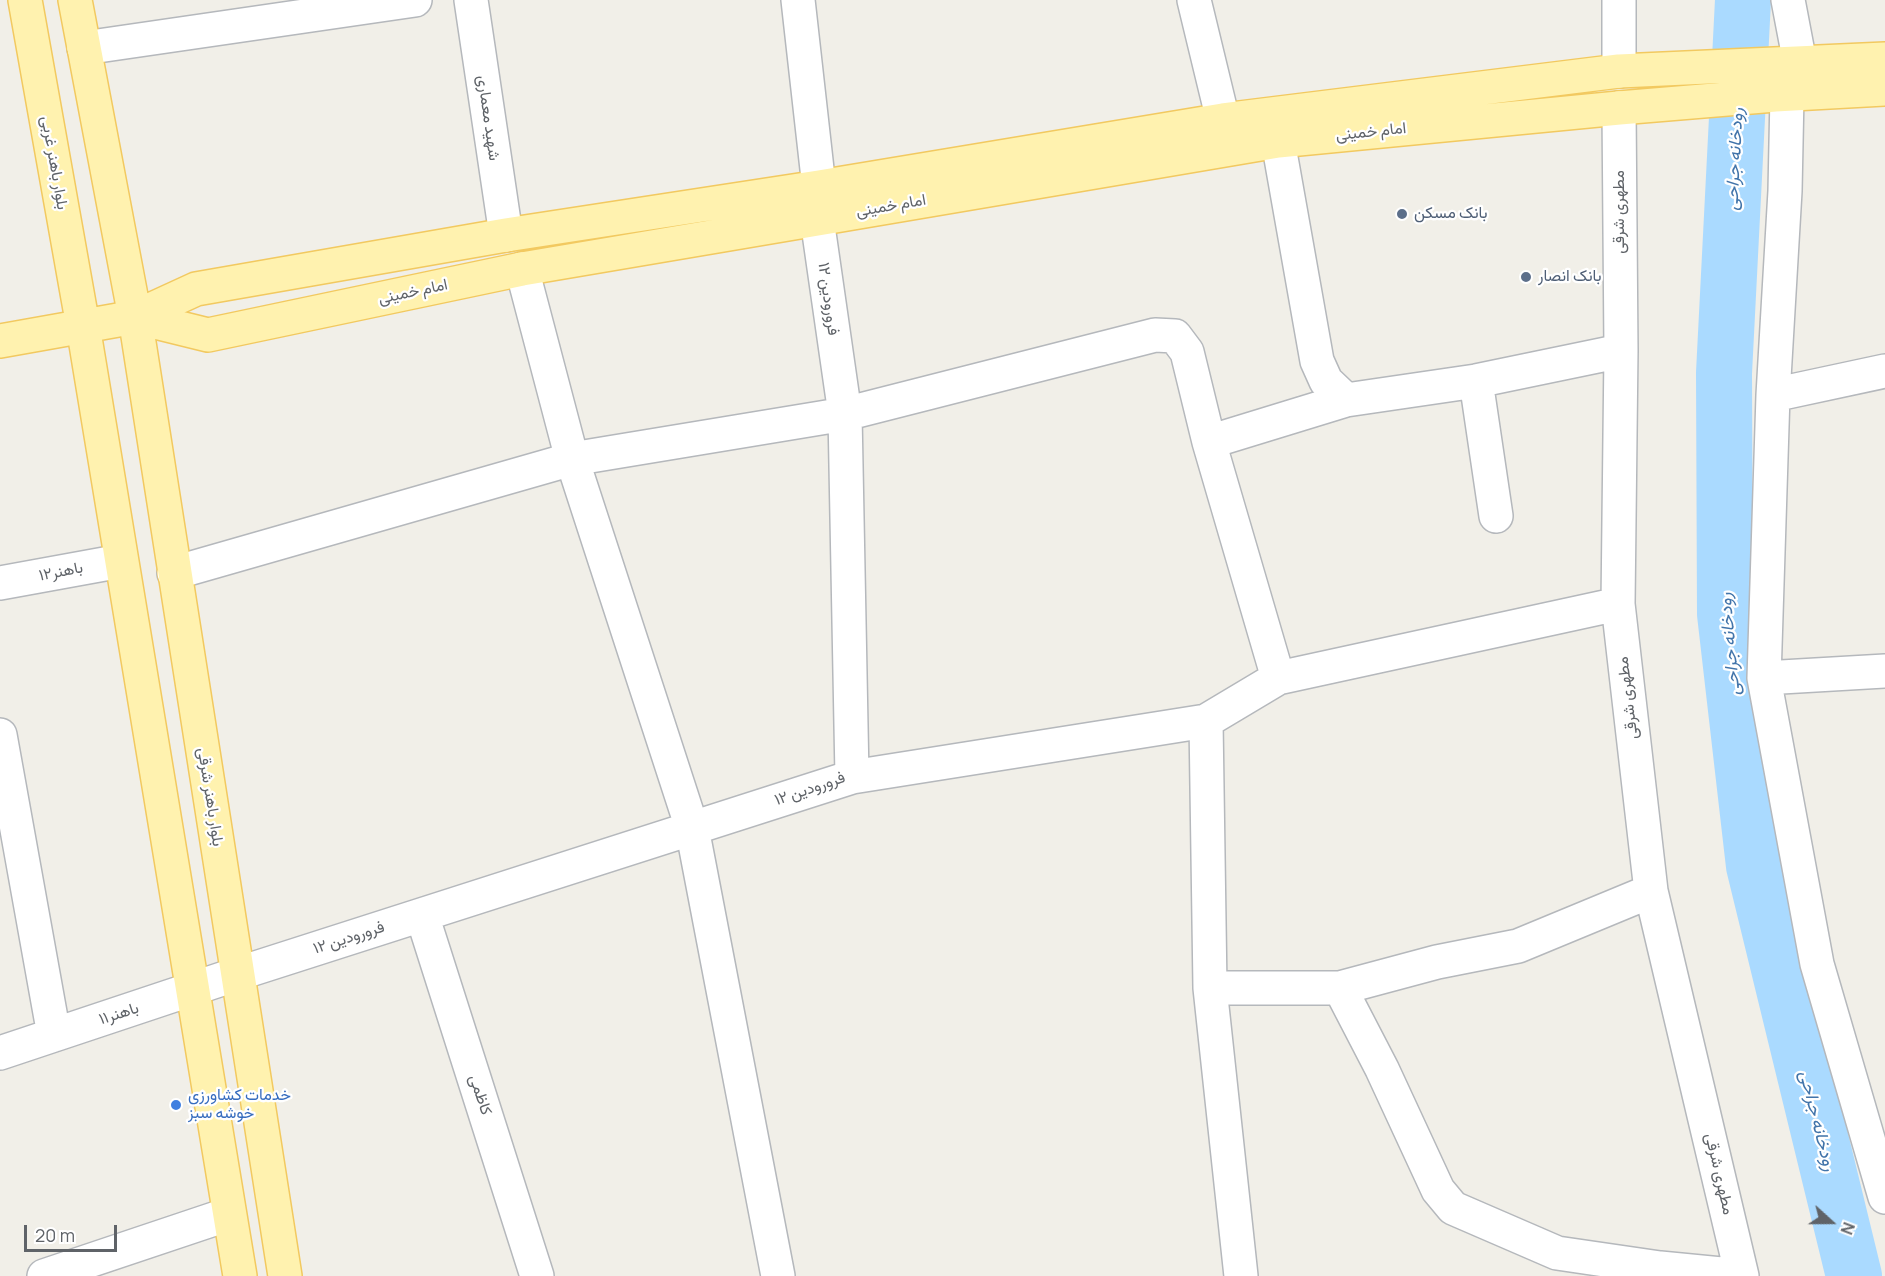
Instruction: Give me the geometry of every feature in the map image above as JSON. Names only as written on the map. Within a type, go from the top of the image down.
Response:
[{"type":"main road","name":"بلوار باهنر غربی","points":[[25,0],[83,326]]},
{"type":"main road","points":[[75,0],[135,317]]},
{"type":"main road","points":[[1783,79],[1885,59]]},
{"type":"main road","name":"امام خمینی","points":[[0,341],[135,317],[196,289],[506,235],[819,187],[1223,120],[1619,71],[1652,69],[1783,79]]},
{"type":"main road","name":"امام خمینی","points":[[135,317],[208,335],[522,269],[1278,141],[1655,106],[1783,79]]},
{"type":"main road","points":[[1783,79],[1885,89]]},
{"type":"main road","name":"بلوار باهنر شرقی","points":[[135,317],[285,1276]]},
{"type":"main road","points":[[83,326],[240,1276]]},
{"type":"street","points":[[84,48],[362,4],[415,0]]},
{"type":"street","name":"شهید معماری","points":[[471,0],[506,235]]},
{"type":"street","points":[[798,0],[819,187]]},
{"type":"street","points":[[1194,0],[1223,120]]},
{"type":"street","points":[[1619,0],[1619,71]]},
{"type":"street","points":[[1788,0],[1783,79],[1785,191],[1773,395],[1764,678],[1817,964],[1885,1197]]},
{"type":"street","name":"مطهری شرقی","points":[[1619,108],[1621,351],[1618,604],[1651,891],[1742,1276]]},
{"type":"street","points":[[1278,141],[1317,361],[1326,381],[1346,400]]},
{"type":"street","name":"۱۲ فرورودین","points":[[237,974],[852,777],[845,414],[817,219]]},
{"type":"street","points":[[522,269],[572,459],[692,828],[778,1276]]},
{"type":"street","points":[[174,573],[572,459],[845,414],[1155,335],[1174,336],[1187,352],[1209,442],[1278,678]]},
{"type":"street","points":[[1209,442],[1346,400],[1476,381],[1621,351]]},
{"type":"street","points":[[1773,395],[1885,371]]},
{"type":"street","points":[[1476,381],[1496,516]]},
{"type":"street","name":"باهنر۱۲","points":[[0,583],[121,561]]},
{"type":"street","points":[[852,777],[1206,721],[1278,678],[1618,604]]},
{"type":"street","points":[[1764,678],[1885,671]]},
{"type":"street","points":[[1206,721],[1210,988],[1241,1276]]},
{"type":"street","points":[[0,735],[54,1035]]},
{"type":"street","points":[[1210,988],[1340,988],[1437,962],[1518,946],[1651,891]]},
{"type":"street","name":"کاظمی","points":[[422,915],[537,1276]]},
{"type":"street","name":"باهنر۱۱","points":[[0,1053],[237,974]]},
{"type":"street","points":[[1340,988],[1382,1069],[1438,1190],[1453,1208],[1557,1253],[1660,1268],[1742,1276]]},
{"type":"street","points":[[44,1276],[229,1214]]},
{"type":"waterway","name":"رودخانه جراحی","points":[[1743,0],[1724,373],[1725,614],[1754,866],[1854,1276]]},
{"type":"place","name":"بانک مسکن","points":[[1402,214]]},
{"type":"place","name":"بانک انصار","points":[[1526,277]]},
{"type":"place","name":"خدمات کشاورزی خوشه سبز","points":[[176,1105]]}]
